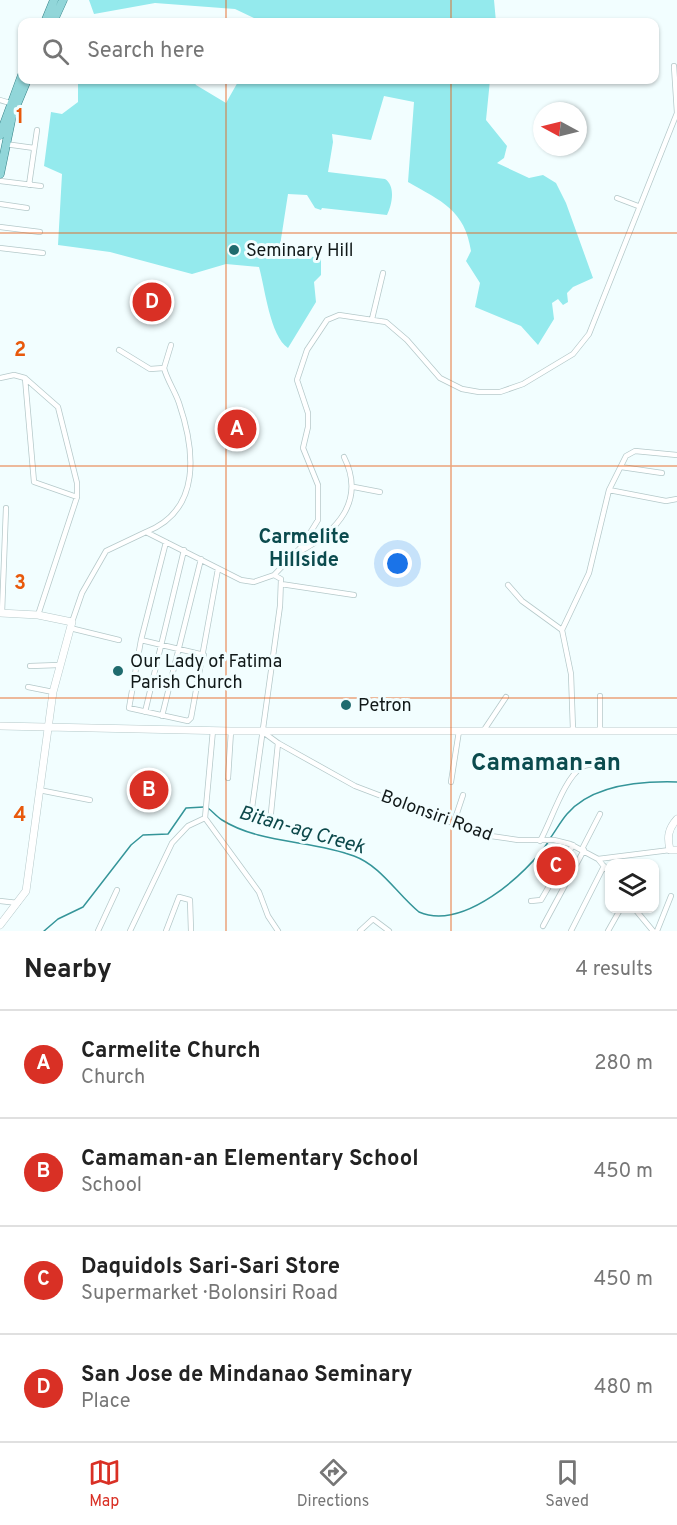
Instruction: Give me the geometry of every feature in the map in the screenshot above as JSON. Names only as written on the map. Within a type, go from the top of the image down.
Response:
[{"type":"main road","points":[[48,18],[58,2]]},
{"type":"main road","points":[[54,18],[58,2]]},
{"type":"main road","points":[[0,174],[10,104],[18,84]]},
{"type":"main road","points":[[0,135],[25,84]]},
{"type":"main road","points":[[0,925],[19,903],[27,885],[53,692],[71,625],[38,615],[1,613]]},
{"type":"main road","points":[[0,726],[47,729],[191,728],[264,733],[484,730],[677,731]]},
{"type":"main road","points":[[674,850],[668,832],[677,819]]},
{"type":"street","points":[[296,554],[315,527],[320,512],[318,485],[303,448],[308,420],[298,388],[298,374],[311,342],[322,325],[330,318],[346,315],[386,322],[400,331],[431,369],[449,384],[462,389],[489,393],[523,384],[573,354],[589,334],[638,206],[677,113],[674,66]]},
{"type":"street","points":[[0,100],[10,104]]},
{"type":"street","points":[[29,185],[37,130]]},
{"type":"street","points":[[5,144],[34,148]]},
{"type":"street","points":[[0,181],[41,186]]},
{"type":"street","points":[[617,198],[638,206]]},
{"type":"street","points":[[0,204],[27,208]]},
{"type":"street","points":[[0,227],[40,232]]},
{"type":"street","points":[[0,248],[43,253]]},
{"type":"street","points":[[372,319],[383,273]]},
{"type":"street","points":[[119,640],[71,625],[82,593],[106,550],[119,542],[146,532],[177,513],[186,496],[190,479],[188,433],[176,393],[164,368],[171,345]]},
{"type":"street","points":[[119,350],[150,369],[164,368]]},
{"type":"street","points":[[0,378],[14,375],[25,378],[58,407],[77,483],[77,497],[38,615]]},
{"type":"street","points":[[25,378],[34,482],[77,497]]},
{"type":"street","points":[[573,730],[571,674],[562,630],[589,573],[609,490],[629,452],[677,455]]},
{"type":"street","points":[[146,532],[248,582],[274,575],[296,554],[332,531],[341,519],[354,487],[352,473],[344,457]]},
{"type":"street","points":[[621,467],[662,473]]},
{"type":"street","points":[[354,487],[380,492]]},
{"type":"street","points":[[609,490],[666,501],[677,499]]},
{"type":"street","points":[[1,613],[6,508]]},
{"type":"street","points":[[166,542],[141,640],[128,706],[144,712],[188,721],[191,718],[218,569]]},
{"type":"street","points":[[144,712],[184,550]]},
{"type":"street","points":[[162,716],[201,559]]},
{"type":"street","points":[[252,808],[264,733],[281,584],[281,579],[274,575]]},
{"type":"street","points":[[281,584],[354,595]]},
{"type":"street","points":[[508,585],[522,601],[562,630]]},
{"type":"street","points":[[141,640],[204,656]]},
{"type":"street","points":[[30,666],[59,665]]},
{"type":"street","points":[[28,687],[53,692]]},
{"type":"street","points":[[600,696],[600,730]]},
{"type":"street","points":[[484,730],[506,697]]},
{"type":"street","points":[[191,728],[194,731],[194,738]]},
{"type":"street","points":[[213,730],[205,815],[259,892],[268,916],[278,931]]},
{"type":"street","points":[[228,777],[231,731]]},
{"type":"street","points":[[451,782],[459,731]]},
{"type":"street","name":"Bolonsiri Road","points":[[264,733],[338,778],[502,839],[554,840],[573,845],[598,859],[604,867]]},
{"type":"street","points":[[270,823],[278,743]]},
{"type":"street","points":[[542,840],[550,814],[557,808],[572,776],[586,765],[606,764]]},
{"type":"street","points":[[39,790],[90,800]]},
{"type":"street","points":[[454,822],[463,795]]},
{"type":"street","points":[[543,926],[600,814]]},
{"type":"street","points":[[130,931],[172,843],[188,826],[205,815]]},
{"type":"street","points":[[531,901],[541,900],[573,845]]},
{"type":"street","points":[[598,859],[674,850]]},
{"type":"street","points":[[570,931],[604,867]]},
{"type":"street","points":[[98,931],[117,890]]},
{"type":"street","points":[[166,931],[180,895],[190,900],[191,931]]},
{"type":"street","points":[[638,913],[655,931],[670,896]]},
{"type":"street","points":[[0,901],[19,903]]},
{"type":"street","points":[[608,931],[619,913]]},
{"type":"street","points":[[360,931],[373,919],[389,931]]},
{"type":"shaded area","points":[[89,0],[494,0],[496,18],[254,18],[235,9],[155,3],[94,14]]},
{"type":"shaded area","points":[[78,84],[195,84],[226,103],[237,84],[490,84],[486,120],[507,146],[504,158],[497,163],[529,178],[543,175],[556,183],[566,203],[593,278],[573,287],[567,293],[568,302],[563,305],[558,299],[552,303],[554,319],[538,345],[521,326],[475,307],[480,283],[466,261],[471,251],[463,226],[450,208],[408,182],[414,102],[384,96],[371,140],[332,134],[333,142],[328,172],[385,179],[392,191],[387,215],[322,208],[321,210],[315,208],[307,195],[288,194],[279,252],[321,258],[321,275],[314,282],[316,302],[288,348],[282,342],[272,323],[259,267],[226,264],[192,274],[110,252],[58,245],[62,174],[44,166],[51,112],[62,114],[78,102]]},
{"type":"waterway","name":"Bitan-ag Creek","points":[[551,837],[567,814],[577,804],[590,797],[633,784],[677,782]]},
{"type":"waterway","name":"Bitan-ag Creek","points":[[44,931],[58,919],[83,907],[131,845],[143,835],[168,834],[186,808],[204,807]]},
{"type":"waterway","name":"Bitan-ag Creek","points":[[208,808],[222,820],[253,834],[354,856],[381,873],[419,912],[436,916],[455,914],[492,896],[525,869],[549,841]]},
{"type":"place","name":"Seminary Hill","points":[[234,250]]},
{"type":"place","name":"San Jose de Mindanao Seminary","points":[[152,302]]},
{"type":"place","name":"Carmelite Church","points":[[237,429]]},
{"type":"place","name":"Our Lady of Fatima Parish Church","points":[[118,671]]},
{"type":"place","name":"Petron","points":[[346,705]]},
{"type":"place","name":"Camaman-an Elementary School","points":[[149,790]]},
{"type":"place","name":"Daquidols Sari-Sari Store","points":[[556,866]]},
{"type":"district","name":"Carmelite Hillside","points":[[304,548]]},
{"type":"district","name":"Camaman-an","points":[[546,762]]}]
